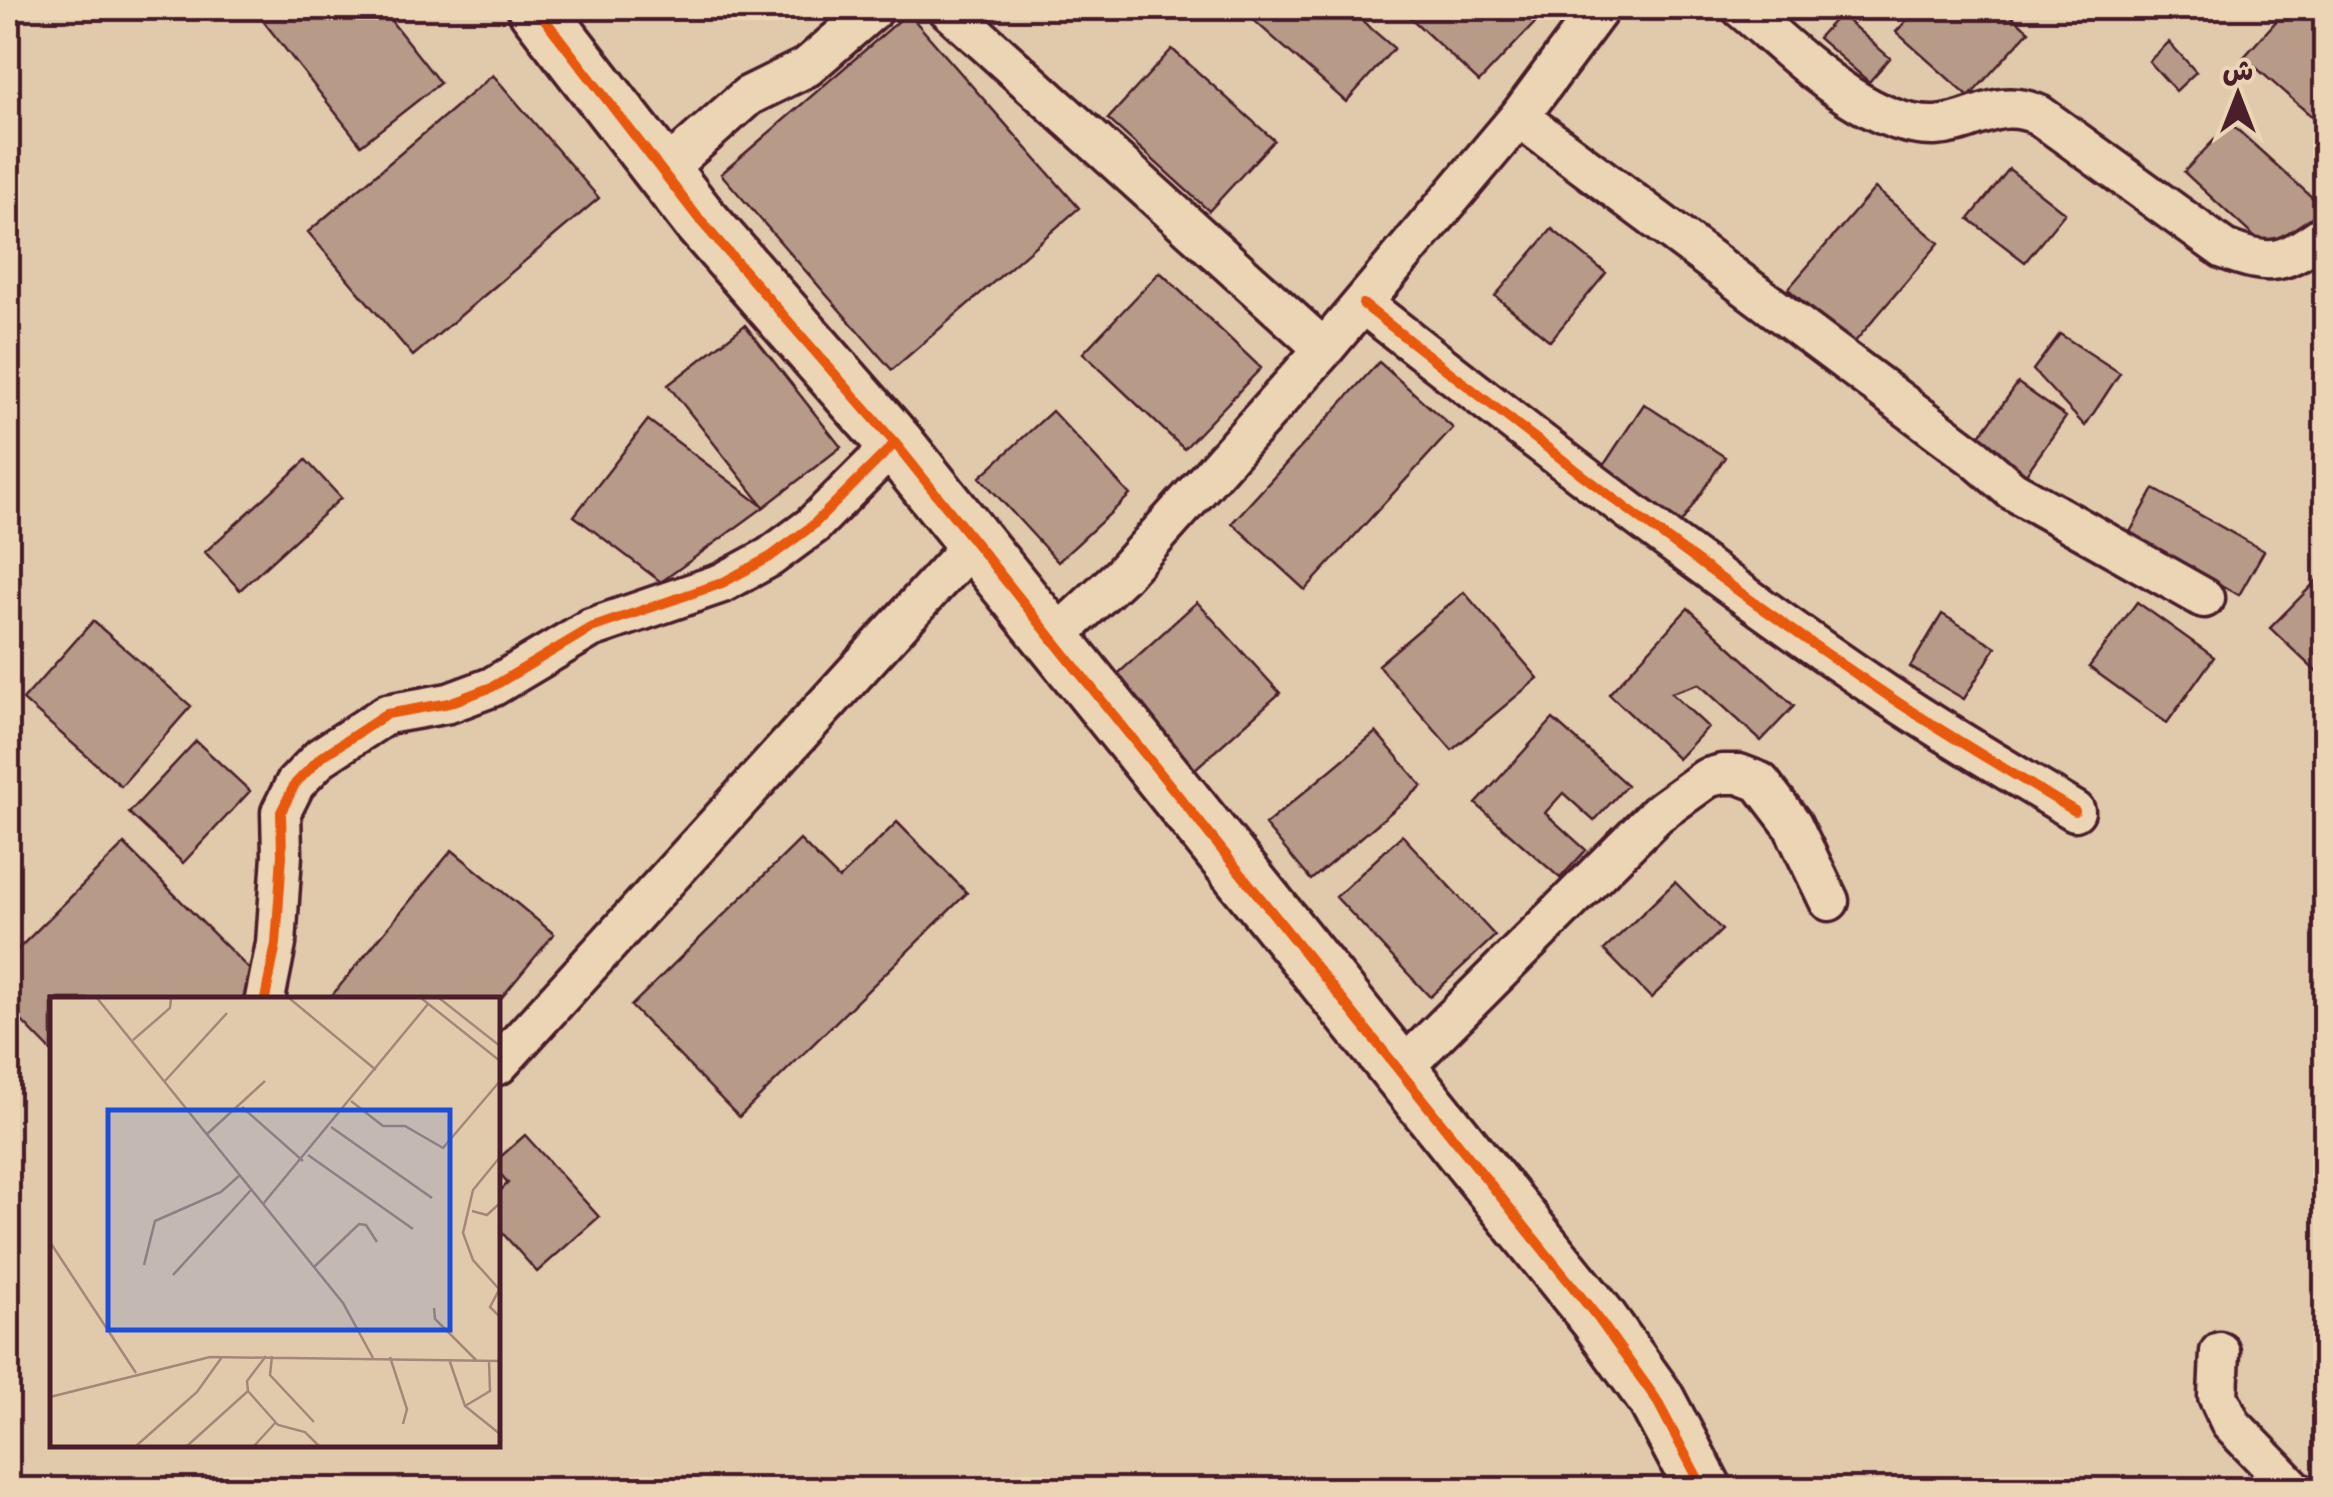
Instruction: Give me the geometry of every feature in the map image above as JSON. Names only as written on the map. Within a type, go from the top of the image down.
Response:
[{"type":"street","points":[[536,8],[756,286],[894,443],[1628,1358],[1656,1399],[1704,1490]]},
{"type":"street","points":[[664,172],[748,96],[807,67],[875,8]]},
{"type":"street","points":[[946,8],[1324,349]]},
{"type":"street","points":[[1052,640],[1121,576],[1324,349],[1519,117],[1600,8]]},
{"type":"street","points":[[1741,8],[1846,92],[1872,110],[1903,122],[1956,124],[2003,106],[2021,107],[2038,114],[2224,249],[2256,262],[2281,260],[2326,233]]},
{"type":"street","points":[[1519,117],[1975,458],[2012,490],[2204,598]]},
{"type":"street","points":[[1362,304],[1801,636],[1891,698],[2075,811]]},
{"type":"street","points":[[266,997],[276,944],[281,812],[295,784],[322,756],[387,714],[449,703],[492,687],[591,628],[722,583],[754,566],[812,526],[894,443]]},
{"type":"street","points":[[500,1063],[974,542]]},
{"type":"street","points":[[1400,1071],[1657,814],[1707,778],[1739,774],[1760,782],[1792,824],[1830,901]]},
{"type":"street","points":[[2220,1352],[2218,1396],[2231,1424],[2295,1490]]},
{"type":"building","points":[[272,8],[381,8],[440,83],[361,145],[260,17]]},
{"type":"building","points":[[1240,8],[1347,8],[1394,48],[1346,102]]},
{"type":"building","points":[[1400,8],[1549,8],[1479,82]]},
{"type":"building","points":[[1918,8],[2002,8],[2029,31],[1969,97],[1896,32]]},
{"type":"building","points":[[2288,8],[2326,8],[2326,129],[2244,57]]},
{"type":"building","points":[[908,13],[1079,208],[892,370],[721,174]]},
{"type":"building","points":[[1840,14],[1890,58],[1869,82],[1818,38]]},
{"type":"building","points":[[2169,42],[2196,72],[2176,91],[2149,61]]},
{"type":"building","points":[[1172,49],[1274,140],[1209,211],[1108,119]]},
{"type":"building","points":[[493,75],[599,198],[413,356],[308,232]]},
{"type":"building","points":[[2230,123],[2326,212],[2266,248],[2184,172]]},
{"type":"building","points":[[2009,169],[2065,213],[2025,262],[1969,219]]},
{"type":"building","points":[[1875,188],[1939,243],[1853,344],[1788,289]]},
{"type":"building","points":[[1552,229],[1606,273],[1550,341],[1495,296]]},
{"type":"building","points":[[1160,272],[1261,368],[1184,449],[1083,353]]},
{"type":"building","points":[[745,325],[841,447],[764,507],[668,385]]},
{"type":"building","points":[[2060,334],[2120,373],[2085,426],[2033,370]]},
{"type":"building","points":[[1379,362],[1453,428],[1305,590],[1232,523]]},
{"type":"building","points":[[2018,383],[2066,417],[2026,474],[1977,440]]},
{"type":"building","points":[[1644,404],[1725,457],[1679,526],[1598,474]]},
{"type":"building","points":[[1052,411],[1130,495],[1058,562],[980,477]]},
{"type":"building","points":[[648,420],[764,507],[661,582],[574,516]]},
{"type":"building","points":[[306,460],[341,498],[240,590],[205,552]]},
{"type":"building","points":[[2154,489],[2264,551],[2239,595],[2129,534]]},
{"type":"building","points":[[2326,571],[2326,681],[2270,628]]},
{"type":"building","points":[[1464,592],[1538,678],[1452,750],[1378,665]]},
{"type":"building","points":[[1197,602],[1280,693],[1194,770],[1111,680]]},
{"type":"building","points":[[2137,602],[2214,657],[2167,723],[2089,667]]},
{"type":"building","points":[[1688,608],[1794,706],[1761,741],[1699,684],[1671,693],[1708,727],[1678,759],[1609,694]]},
{"type":"building","points":[[1942,614],[1996,647],[1964,699],[1910,667]]},
{"type":"building","points":[[93,621],[191,706],[121,786],[23,700]]},
{"type":"building","points":[[1553,719],[1627,785],[1594,821],[1563,793],[1545,813],[1586,850],[1560,878],[1476,804]]},
{"type":"building","points":[[1376,732],[1422,786],[1311,880],[1265,825]]},
{"type":"building","points":[[196,741],[250,791],[183,863],[129,813]]},
{"type":"building","points":[[897,822],[967,893],[739,1117],[631,1006],[800,840],[839,879]]},
{"type":"building","points":[[1402,835],[1495,936],[1430,997],[1336,897]]},
{"type":"building","points":[[124,844],[269,989],[260,997],[50,997],[50,1050],[8,1007],[8,959]]},
{"type":"building","points":[[452,850],[554,934],[500,1000],[331,997]]},
{"type":"building","points":[[1675,882],[1722,930],[1651,998],[1604,950]]},
{"type":"building","points":[[525,1135],[599,1217],[537,1272],[500,1230],[500,1191],[508,1183],[500,1173],[500,1157]]},
{"type":"cycle path","points":[[536,8],[699,219],[895,443],[1598,1318],[1656,1399],[1704,1490]]},
{"type":"cycle path","points":[[1363,304],[1753,602],[1910,710],[2075,811]]},
{"type":"cycle path","points":[[265,997],[276,944],[281,812],[295,784],[321,757],[387,714],[449,703],[492,687],[591,628],[722,583],[770,557],[812,526],[895,443]]}]
